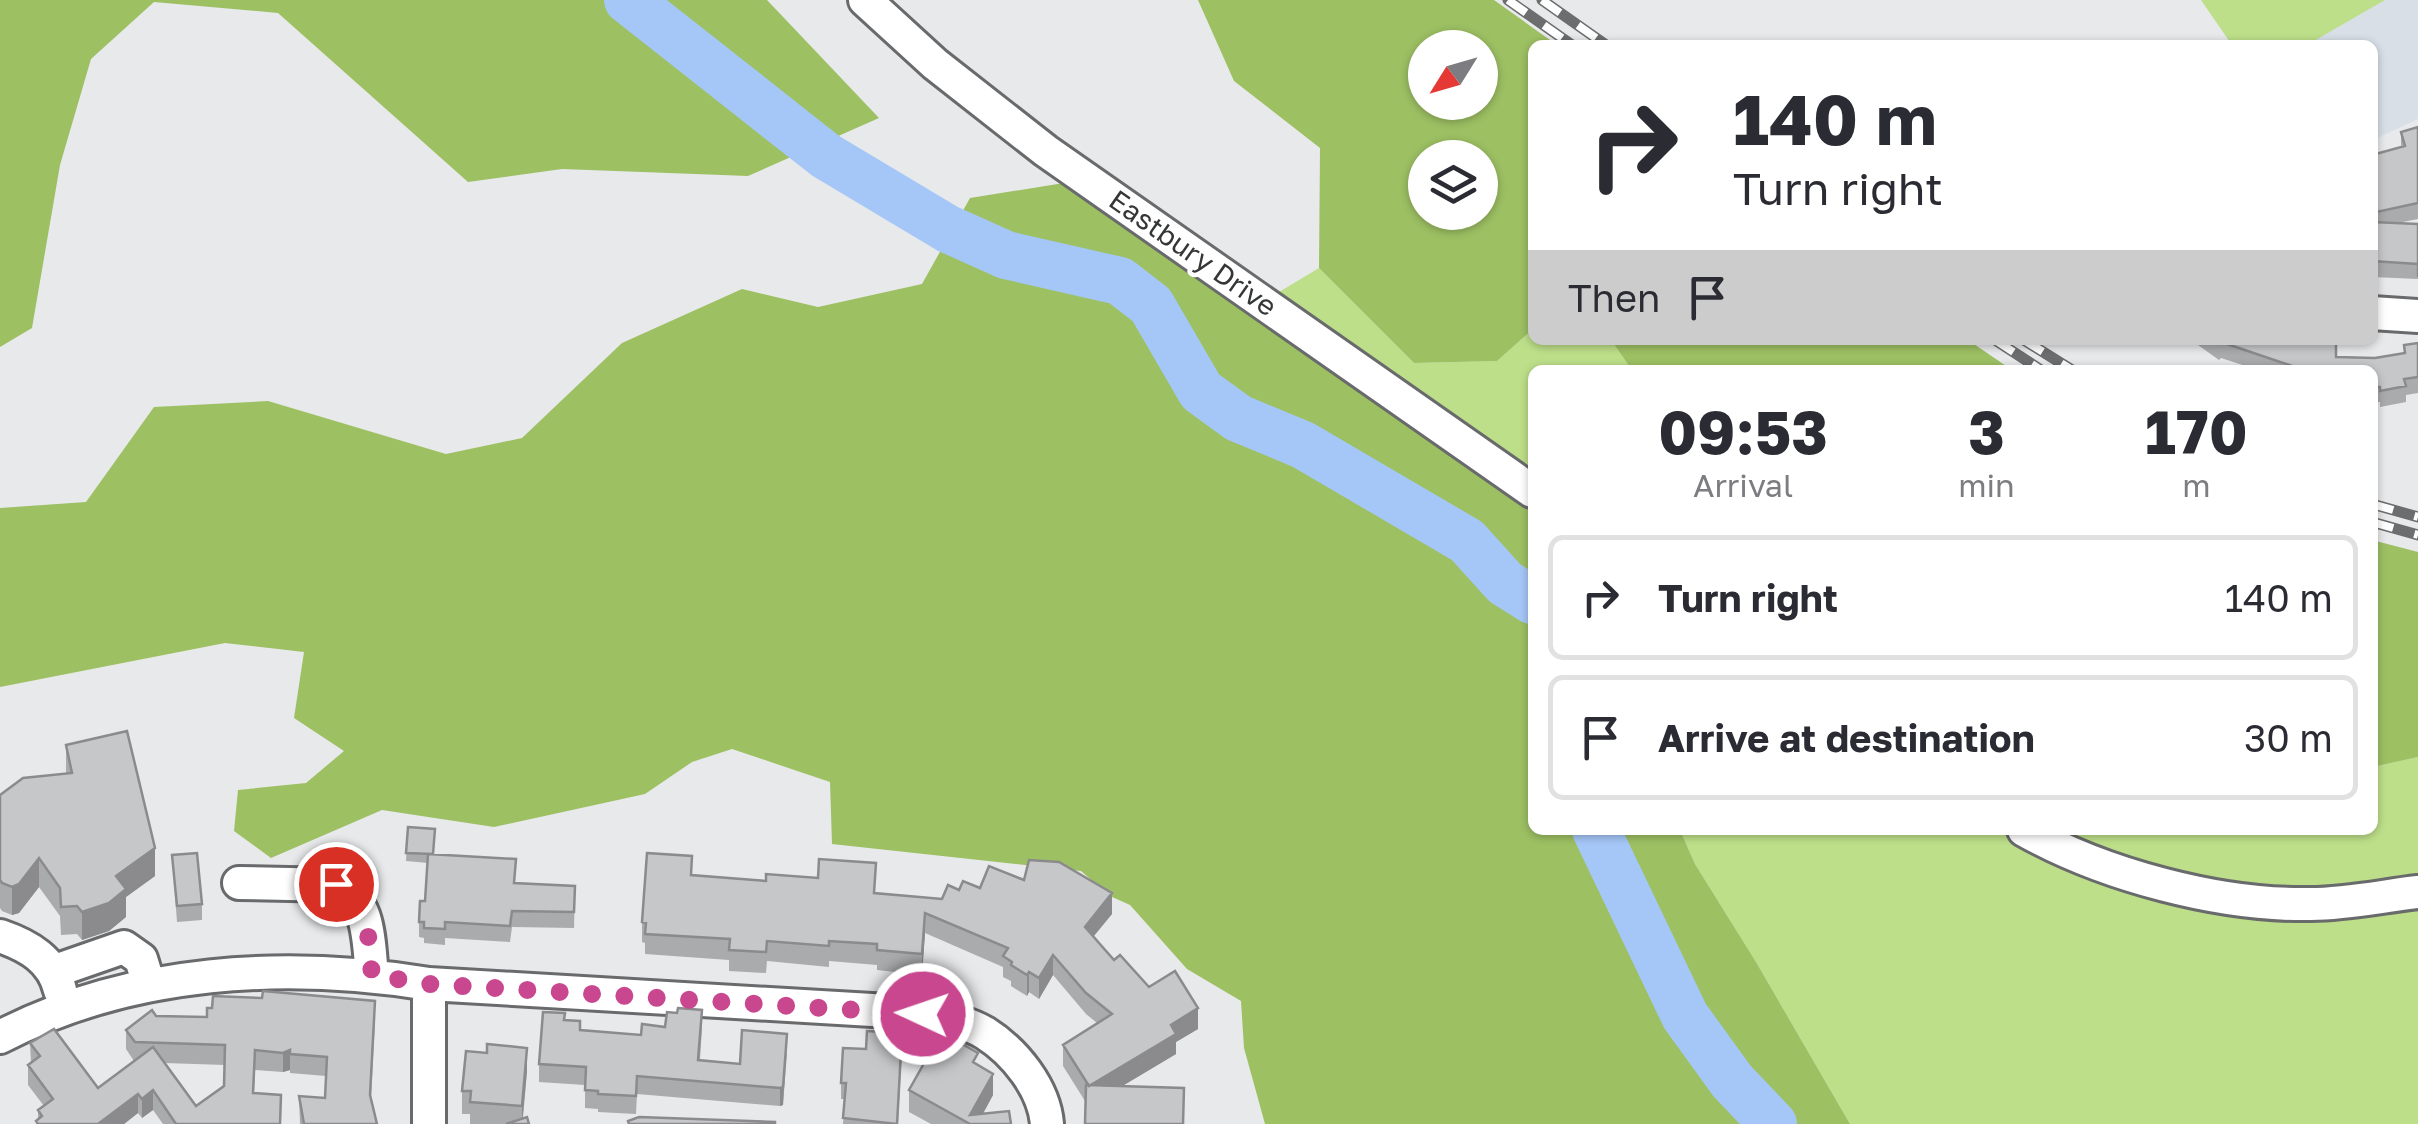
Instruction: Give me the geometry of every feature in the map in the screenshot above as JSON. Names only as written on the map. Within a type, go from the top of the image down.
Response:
[{"type":"street","name":"Eastbury Drive","points":[[865,0],[935,64],[1046,150],[1528,489]]},
{"type":"street","points":[[2378,313],[2418,316]]},
{"type":"street","points":[[2035,835],[2115,870],[2214,896],[2312,904],[2418,892]]},
{"type":"street","points":[[240,883],[336,884],[349,891],[364,915],[372,975]]},
{"type":"street","points":[[0,936],[36,954],[56,971],[64,1009]]},
{"type":"street","points":[[56,971],[124,947],[141,959],[149,985]]},
{"type":"street","points":[[3,1032],[64,1009],[149,985],[185,978],[267,972],[372,975],[429,984],[938,1017],[984,1032],[1011,1056],[1034,1083],[1047,1124]]},
{"type":"street","points":[[429,984],[430,1124]]},
{"type":"shaded area","points":[[2201,0],[2418,0],[2418,119],[2378,138],[2378,40],[2229,40]]},
{"type":"green space","points":[[0,0],[767,0],[879,118],[748,176],[562,169],[468,182],[278,13],[154,2],[91,59],[60,165],[32,328],[0,347]]},
{"type":"green space","points":[[1198,0],[1494,0],[1550,40],[1528,40],[1528,334],[1497,361],[1414,363],[1319,268],[1320,148],[1234,81]]},
{"type":"green space","points":[[2201,0],[2385,0],[2316,40],[2229,40]]},
{"type":"green space","points":[[1070,182],[1528,506],[1528,835],[1682,835],[1695,864],[1850,1124],[1265,1124],[1244,1048],[1241,1001],[1187,969],[1130,905],[1110,896],[1081,871],[832,844],[830,782],[732,749],[692,762],[645,794],[494,827],[382,810],[271,858],[234,831],[238,790],[306,783],[344,751],[294,718],[304,652],[225,643],[0,687],[0,508],[86,502],[154,407],[268,401],[446,454],[522,438],[622,343],[742,289],[818,307],[922,284],[970,198]]},
{"type":"green space","points":[[1319,268],[1414,363],[1497,361],[1528,334],[1528,345],[1614,345],[1628,365],[1528,365],[1528,506],[1249,310]]},
{"type":"green space","points":[[1614,345],[1975,345],[2005,365],[1628,365]]},
{"type":"green space","points":[[2378,542],[2418,552],[2418,757],[2378,766]]},
{"type":"green space","points":[[2418,757],[2418,1124],[1850,1124],[1695,864],[1682,835],[2378,835],[2378,766]]},
{"type":"building","points":[[2418,127],[2418,203],[2378,212],[2378,153],[2405,146],[2401,132]]},
{"type":"building","points":[[2378,222],[2418,224],[2418,264],[2378,261]]},
{"type":"building","points":[[2418,343],[2418,377],[2404,379],[2406,386],[2380,391],[2378,365],[2289,365],[2230,345],[2336,345],[2336,357],[2375,358],[2405,353],[2404,345]]},
{"type":"building","points":[[127,731],[155,848],[116,876],[126,889],[109,903],[82,912],[77,906],[61,907],[60,888],[39,858],[19,884],[12,887],[2,883],[0,795],[23,778],[72,773],[66,745]]},
{"type":"building","points":[[408,827],[435,829],[433,854],[406,853]]},
{"type":"building","points":[[197,853],[202,904],[177,906],[172,855]]},
{"type":"building","points":[[647,853],[692,856],[691,875],[766,881],[766,874],[818,878],[819,859],[876,863],[874,893],[942,899],[948,885],[959,890],[963,881],[980,888],[989,866],[1024,880],[1029,860],[1059,862],[1112,893],[1085,927],[1114,960],[1120,955],[1149,987],[1175,971],[1198,1008],[1171,1025],[1176,1034],[1089,1086],[1063,1045],[1112,1014],[1086,993],[1053,955],[1039,978],[1029,972],[1027,975],[1003,956],[1008,948],[925,913],[922,954],[877,950],[877,944],[829,941],[829,946],[767,941],[766,952],[729,950],[730,939],[645,934],[646,923],[642,922]]},
{"type":"building","points":[[428,854],[516,859],[514,883],[575,886],[574,912],[512,911],[510,926],[445,922],[445,929],[424,928],[424,922],[419,922],[420,901],[425,901]]},
{"type":"building","points":[[263,991],[375,1001],[370,1095],[377,1124],[304,1124],[299,1096],[325,1098],[327,1057],[290,1054],[290,1050],[255,1050],[253,1093],[281,1095],[280,1124],[176,1124],[153,1090],[142,1099],[138,1094],[98,1124],[36,1121],[42,1116],[38,1110],[53,1099],[28,1065],[40,1056],[30,1043],[54,1029],[98,1088],[153,1047],[196,1106],[224,1086],[225,1045],[135,1042],[126,1030],[152,1010],[156,1016],[207,1017],[213,996],[262,998]]},
{"type":"building","points":[[678,1008],[702,1010],[698,1060],[740,1064],[742,1030],[787,1034],[783,1087],[637,1076],[636,1096],[598,1094],[585,1090],[586,1067],[539,1064],[543,1012],[565,1013],[564,1020],[580,1021],[580,1030],[641,1035],[642,1024],[665,1027],[667,1012],[677,1013]]},
{"type":"building","points":[[867,1031],[902,1033],[897,1124],[843,1118],[843,1048],[866,1049]]},
{"type":"building","points":[[955,1040],[978,1053],[973,1062],[993,1074],[970,1115],[1009,1111],[1011,1124],[970,1124],[909,1090],[935,1044],[948,1052]]},
{"type":"building","points":[[487,1044],[527,1048],[522,1106],[470,1102],[471,1091],[462,1091],[466,1051],[487,1053]]},
{"type":"building","points":[[1086,1085],[1184,1088],[1183,1124],[1085,1124]]},
{"type":"building","points":[[527,1117],[529,1124],[506,1124]]},
{"type":"building","points":[[639,1117],[775,1124],[629,1124],[628,1121]]},
{"type":"waterway","points":[[628,0],[826,156],[948,229],[1006,255],[1120,281],[1151,305],[1201,391],[1238,418],[1303,445],[1467,541],[1505,583],[1528,597]]},
{"type":"waterway","points":[[1598,835],[1685,1016],[1732,1081],[1773,1124]]},
{"type":"railway","points":[[1508,0],[1565,40]]},
{"type":"railway","points":[[1542,0],[1599,40]]},
{"type":"railway","points":[[2003,345],[2033,365]]},
{"type":"railway","points":[[2032,345],[2064,365]]},
{"type":"railway","points":[[2378,506],[2418,517]]},
{"type":"railway","points":[[2378,524],[2418,535]]},
{"type":"route","points":[[336,884],[349,891],[364,915],[372,975],[429,984],[923,1014]]}]
